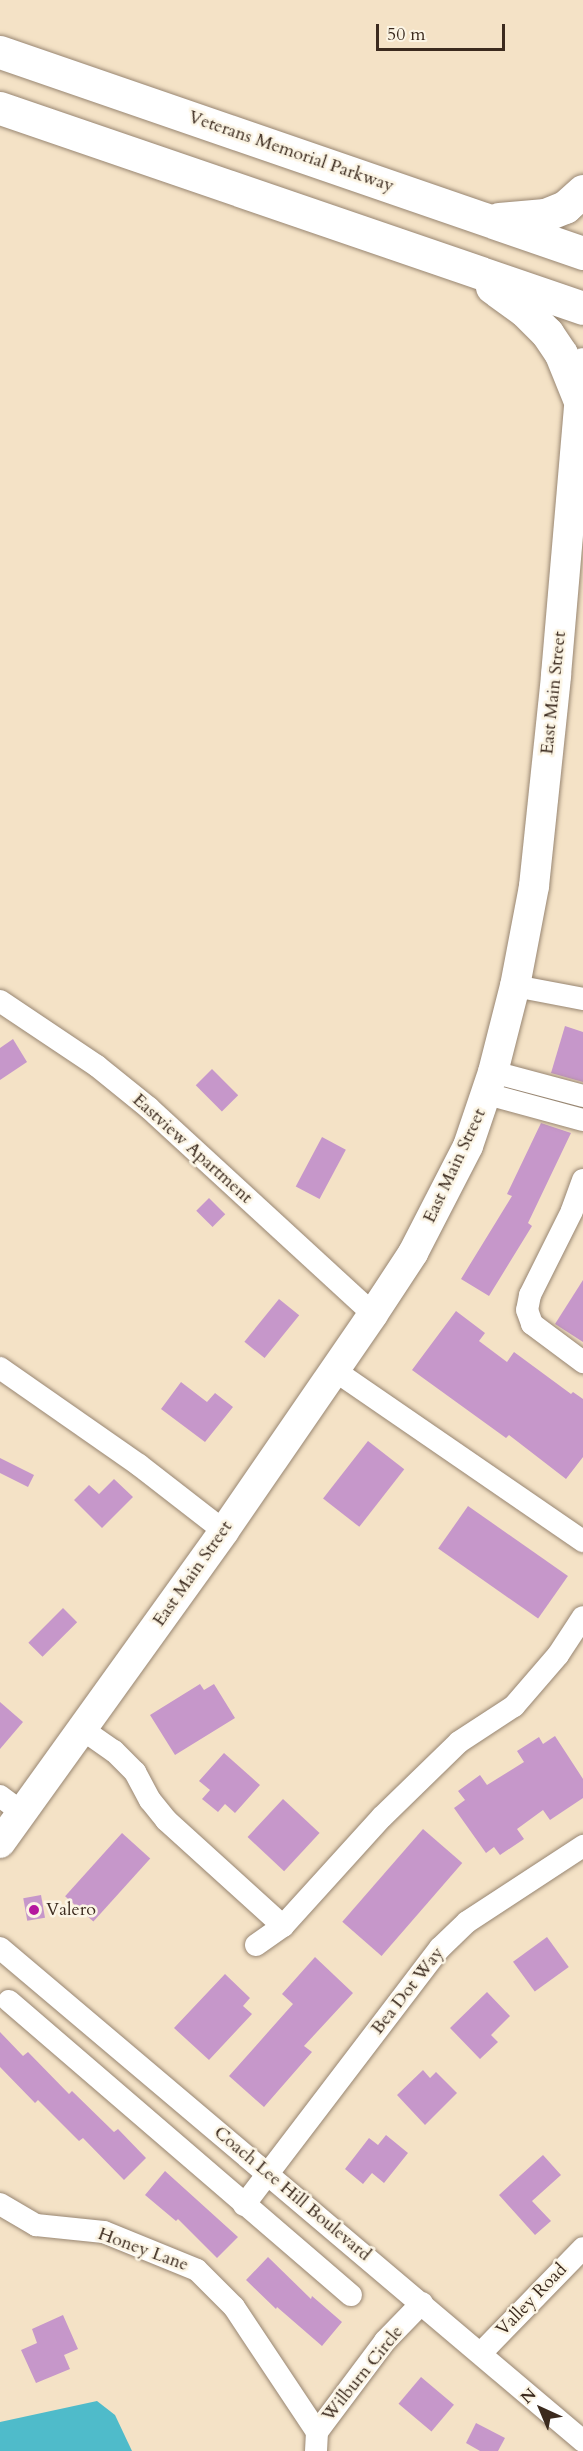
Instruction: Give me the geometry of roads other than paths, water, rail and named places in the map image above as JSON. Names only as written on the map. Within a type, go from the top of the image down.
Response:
[{"type":"highway","name":"Veterans Memorial Parkway","points":[[0,52],[583,253]]},
{"type":"highway","points":[[0,108],[583,308]]},
{"type":"highway","points":[[487,220],[545,215],[565,207],[583,191]]},
{"type":"highway","points":[[463,267],[524,310],[547,333],[561,354],[580,412]]},
{"type":"main road","name":"East Main Street","points":[[0,1843],[11,1804],[82,1729],[224,1531],[373,1314],[438,1208],[468,1146],[490,1083],[515,986],[534,886],[556,675],[583,363]]},
{"type":"street","points":[[515,986],[583,999]]},
{"type":"street","name":"Eastview Apartment","points":[[0,1001],[97,1066],[149,1108],[373,1314]]},
{"type":"street","points":[[490,1083],[583,1096]]},
{"type":"street","points":[[490,1083],[583,1120]]},
{"type":"street","points":[[583,1180],[572,1211],[530,1295],[527,1310],[532,1324],[583,1362]]},
{"type":"street","points":[[0,1368],[139,1465],[224,1531]]},
{"type":"street","points":[[334,1370],[583,1541]]},
{"type":"street","points":[[256,1945],[283,1926],[382,1817],[459,1742],[514,1706],[558,1655],[583,1617]]},
{"type":"street","points":[[82,1729],[114,1751],[135,1772],[150,1800],[166,1820],[283,1926]]},
{"type":"street","name":"Bea Dot Way","points":[[244,2205],[440,1948],[467,1922],[583,1846]]},
{"type":"street","name":"Coach Lee Hill Boulevard","points":[[0,1948],[583,2441]]},
{"type":"street","points":[[9,2001],[351,2295]]},
{"type":"street","name":"Honey Lane","points":[[0,2204],[36,2225],[104,2232],[197,2270],[234,2307],[316,2442]]},
{"type":"street","name":"Valley Road","points":[[481,2354],[583,2248]]},
{"type":"street","name":"Wilburn Circle","points":[[316,2442],[374,2355],[422,2303]]},
{"type":"water","points":[[97,2401],[115,2415],[132,2451],[0,2451],[0,2422]]},
{"type":"place","name":"Valero","points":[[34,1910]]}]
